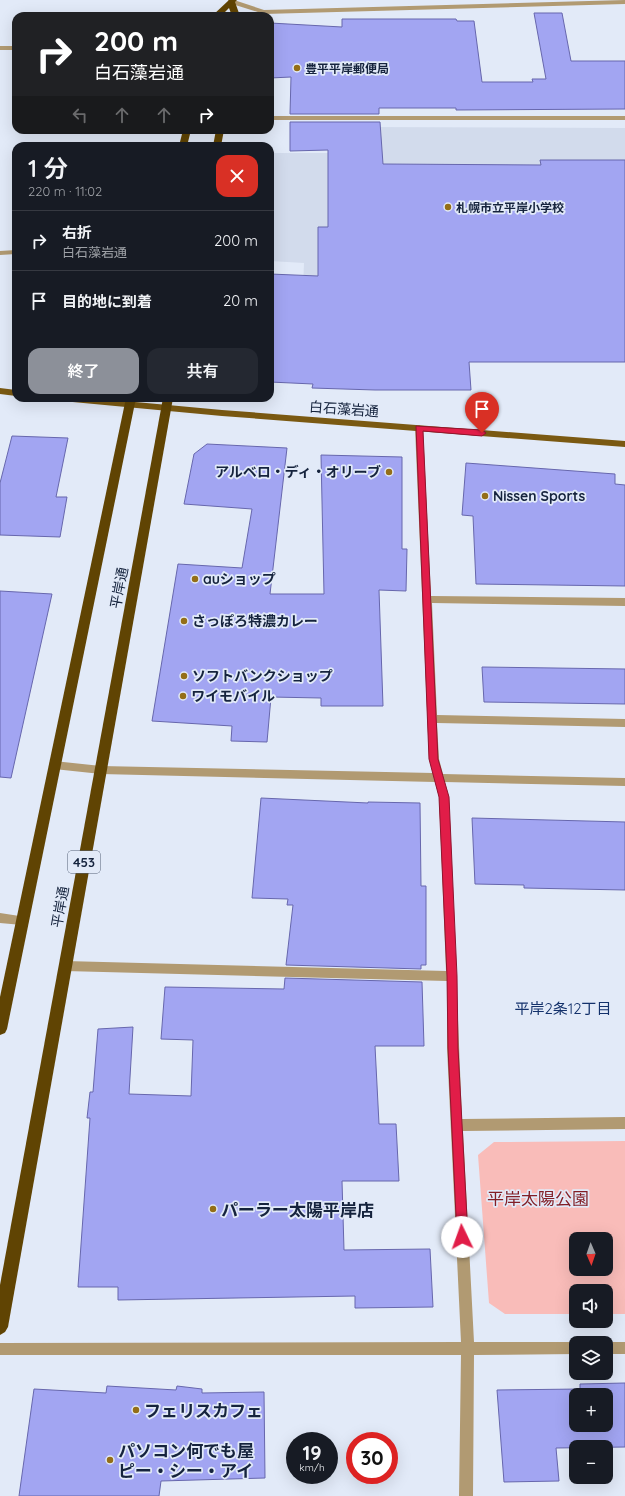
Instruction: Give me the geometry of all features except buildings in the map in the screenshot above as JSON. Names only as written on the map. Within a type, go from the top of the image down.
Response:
[{"type":"highway","points":[[220,12],[232,1],[235,12]]},
{"type":"highway","name":"平岸通","points":[[0,1029],[130,402]]},
{"type":"highway","name":"平岸通","points":[[0,1327],[168,403]]},
{"type":"main road","points":[[0,391],[12,392]]},
{"type":"main road","name":"白石藻岩通","points":[[149,402],[419,428],[625,444]]},
{"type":"street","points":[[232,1],[264,12],[553,2],[625,2]]},
{"type":"street","points":[[0,57],[2,48]]},
{"type":"street","points":[[274,118],[625,118]]},
{"type":"street","points":[[0,252],[12,252]]},
{"type":"street","points":[[419,428],[428,599],[434,759],[444,797],[452,976],[453,1048],[468,1349],[466,1496]]},
{"type":"street","points":[[428,599],[625,602]]},
{"type":"street","points":[[432,719],[625,724]]},
{"type":"street","points":[[54,765],[101,770],[625,782]]},
{"type":"street","points":[[0,918],[22,920]]},
{"type":"street","points":[[65,966],[452,976]]},
{"type":"street","points":[[457,1126],[625,1123]]},
{"type":"street","points":[[0,1349],[569,1348]]},
{"type":"street","points":[[613,1348],[625,1348]]},
{"type":"shaded area","name":"札幌市立平岸小学校","points":[[360,127],[625,128],[625,310],[302,312],[304,263],[274,261],[274,153],[357,153]]},
{"type":"green space","name":"平岸太陽公園","points":[[625,1141],[625,1314],[613,1314],[613,1284],[569,1284],[569,1314],[505,1314],[489,1303],[478,1155],[494,1142]]},
{"type":"place","name":"豊平平岸郵便局","points":[[297,68]]},
{"type":"place","name":"札幌市立平岸小学校","points":[[448,207]]},
{"type":"place","name":"アルベロ・ディ・オリーブ","points":[[389,472]]},
{"type":"place","name":"Nissen Sports","points":[[485,496]]},
{"type":"place","name":"auショップ","points":[[195,579]]},
{"type":"place","name":"さっぽろ特濃カレー","points":[[184,621]]},
{"type":"place","name":"ソフトバンクショップ","points":[[184,676]]},
{"type":"place","name":"ワイモバイル","points":[[183,696]]},
{"type":"place","name":"パーラー太陽平岸店","points":[[213,1209]]},
{"type":"place","name":"フェリスカフェ","points":[[136,1410]]},
{"type":"place","name":"パソコン何でも屋 ピー・シー・アイ","points":[[110,1460]]},
{"type":"district","name":"平岸2条12丁目","points":[[563,1008]]},
{"type":"route","points":[[462,1237],[453,1048],[452,976],[444,797],[434,759],[428,599],[419,428],[482,433]]}]
